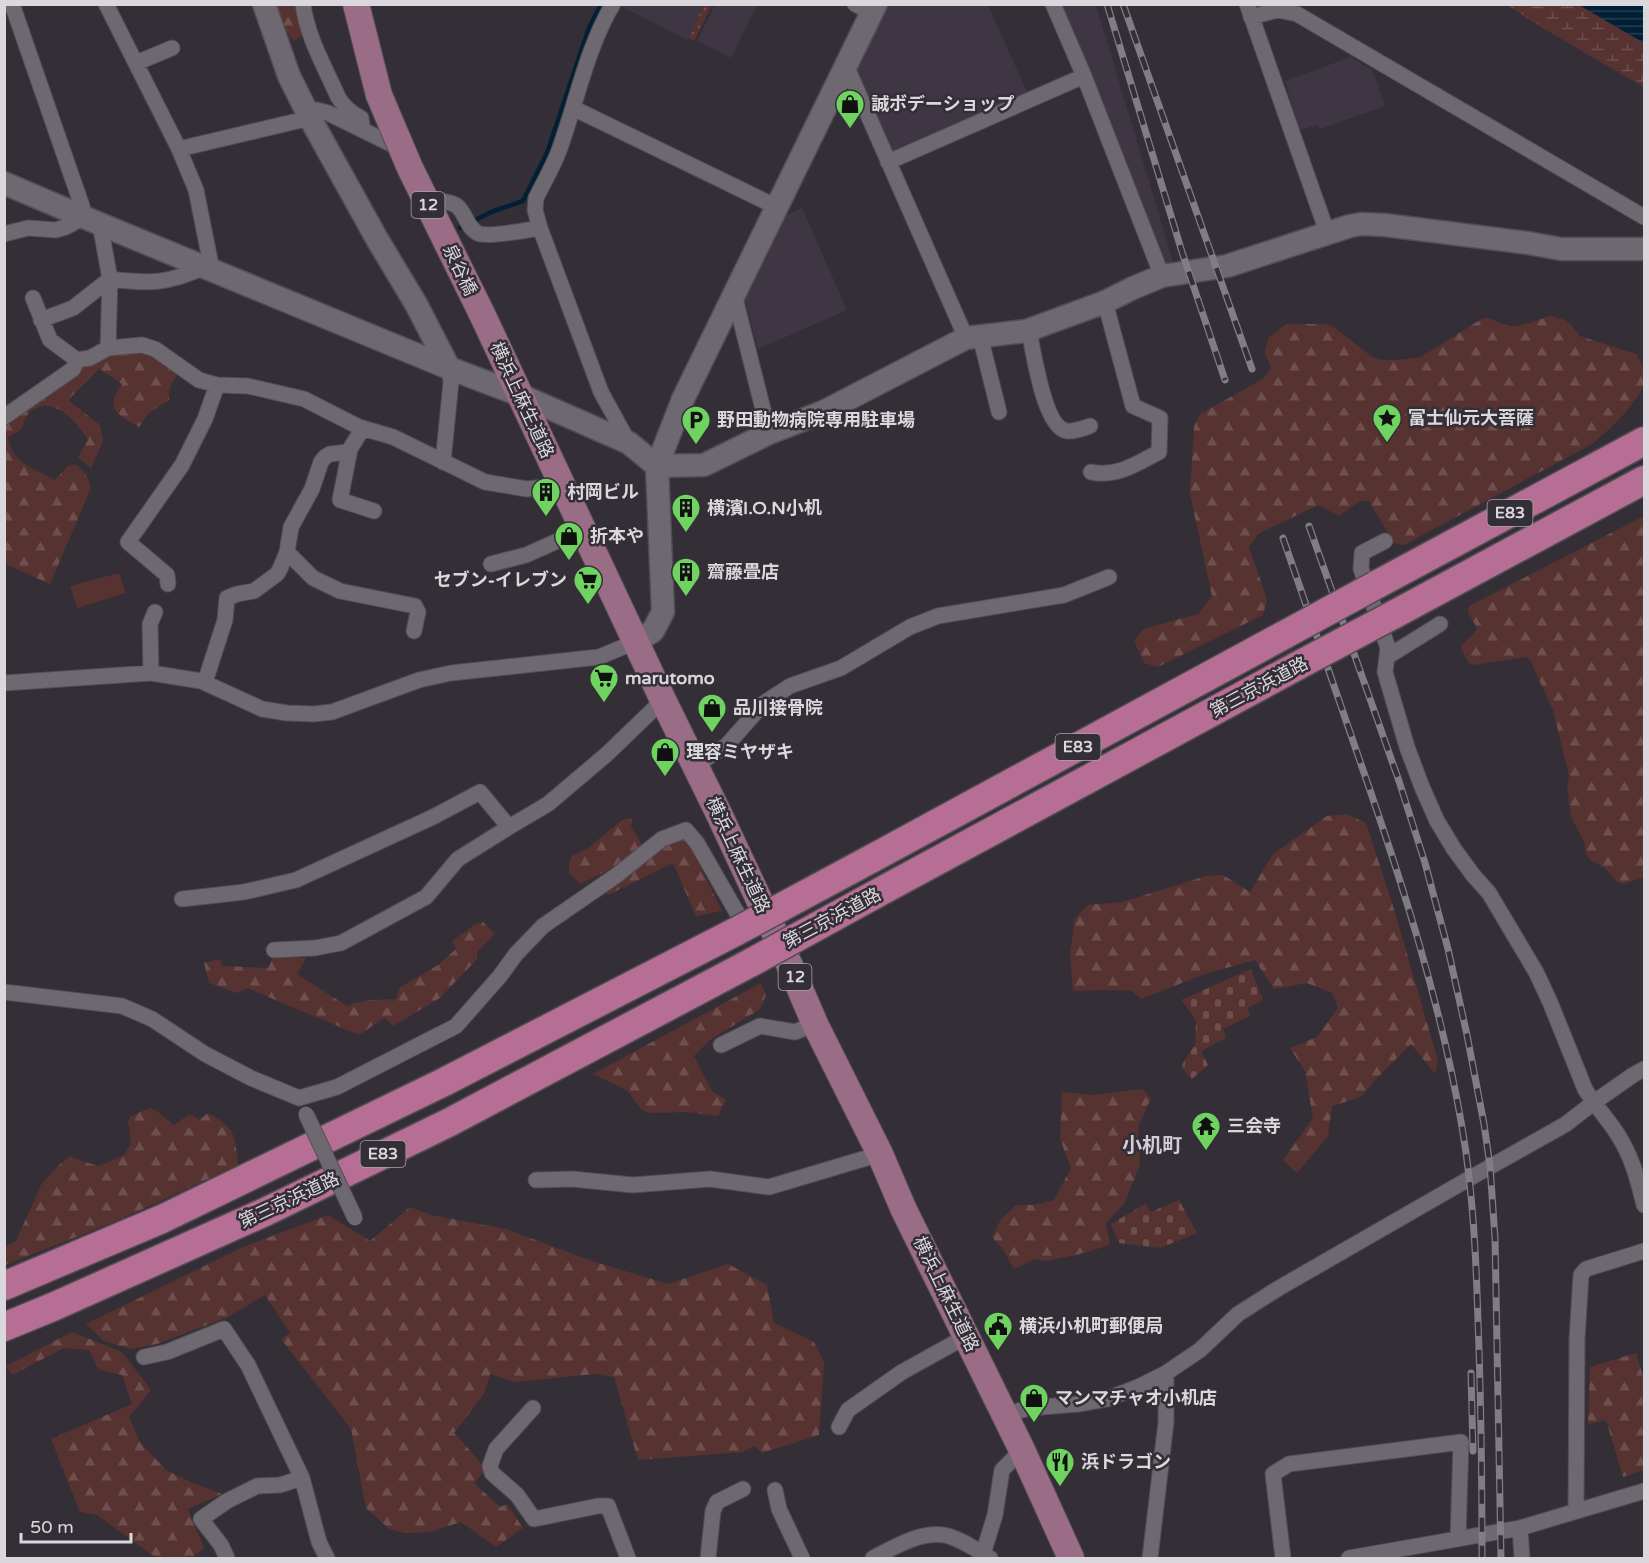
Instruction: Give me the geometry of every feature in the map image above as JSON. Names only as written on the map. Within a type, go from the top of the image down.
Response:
[{"type":"highway","name":"第三京浜道路","points":[[4,1286],[183,1209],[444,1082],[737,931],[1644,441]]},
{"type":"highway","name":"第三京浜道路","points":[[4,1327],[254,1216],[440,1127],[752,962],[1644,480]]},
{"type":"main road","name":"泉谷橋","points":[[356,4],[380,95],[410,168],[482,314]]},
{"type":"main road","name":"横浜上麻生道路","points":[[482,314],[582,530],[772,928],[815,1024],[1022,1450],[1071,1558]]},
{"type":"street","points":[[12,4],[82,206],[92,221],[110,279],[108,348]]},
{"type":"street","points":[[106,4],[179,148],[196,190],[208,269]]},
{"type":"street","points":[[264,4],[289,76],[377,239],[416,304],[449,368],[452,382],[443,462]]},
{"type":"street","points":[[303,4],[311,36],[338,97],[342,105],[361,118],[364,130]]},
{"type":"street","points":[[614,4],[600,30],[560,151],[536,198],[535,210],[601,392],[629,443]]},
{"type":"street","points":[[1053,4],[1084,76],[1162,276]]},
{"type":"street","points":[[4,683],[151,672],[205,682],[262,709],[313,714],[332,712],[419,680],[451,673],[599,657],[635,642],[653,631],[663,612],[657,466],[683,399],[846,65],[868,7]]},
{"type":"street","points":[[1327,232],[1249,11],[1278,10],[1297,14],[1644,217]]},
{"type":"street","points":[[136,63],[172,48]]},
{"type":"street","points":[[846,65],[888,162],[973,337],[999,412]]},
{"type":"street","points":[[888,162],[1084,76]]},
{"type":"street","points":[[573,108],[777,207]]},
{"type":"street","points":[[179,148],[317,110],[328,113],[392,144],[409,158],[416,172],[411,190],[414,199],[449,202],[458,207],[468,223],[480,234],[503,234],[540,228]]},
{"type":"street","points":[[4,183],[208,269],[520,395],[629,443],[657,466],[704,465],[769,433],[823,412],[973,337],[1029,330],[1105,302],[1162,276],[1227,266],[1327,232],[1361,224],[1385,225],[1561,249],[1644,249]]},
{"type":"street","points":[[4,234],[28,228],[56,230],[92,221]]},
{"type":"street","points":[[41,320],[66,312],[81,304],[110,279],[158,283],[208,269]]},
{"type":"street","points":[[734,294],[769,433]]},
{"type":"street","points":[[33,298],[50,340],[77,360],[90,358],[108,348],[142,345],[155,349],[199,380],[217,385],[248,386],[304,399],[363,428],[393,437],[485,482],[527,489],[562,485]]},
{"type":"street","points":[[1091,472],[1102,474],[1126,469],[1160,452],[1160,418],[1133,406],[1105,302]]},
{"type":"street","points":[[1029,330],[1040,384],[1047,407],[1058,427],[1068,432],[1090,426]]},
{"type":"street","points":[[4,417],[73,369],[77,360]]},
{"type":"street","points":[[168,585],[167,575],[128,542],[182,465],[205,419],[217,385]]},
{"type":"street","points":[[363,428],[350,449],[340,500],[374,511]]},
{"type":"street","points":[[205,682],[225,621],[227,598],[254,591],[277,574],[286,552],[291,527],[316,481],[321,462],[330,454],[347,452],[350,449]]},
{"type":"street","points":[[491,564],[526,555],[582,530]]},
{"type":"street","points":[[1385,541],[1362,553],[1361,569],[1388,648],[1385,672],[1411,758],[1437,821],[1466,867],[1489,893],[1536,972],[1585,1089],[1618,1134],[1633,1162],[1644,1205]]},
{"type":"street","points":[[286,552],[313,578],[340,591],[415,606],[418,612],[414,631]]},
{"type":"street","points":[[695,766],[726,745],[764,703],[790,686],[842,668],[910,627],[938,616],[1064,595],[1108,577]]},
{"type":"street","points":[[151,672],[150,624],[155,612]]},
{"type":"street","points":[[1387,657],[1440,624]]},
{"type":"street","points":[[273,950],[341,944],[426,897],[458,859],[548,804],[607,754],[663,699]]},
{"type":"street","points":[[182,899],[244,892],[296,880],[433,817],[480,792],[509,827]]},
{"type":"street","points":[[4,992],[122,1006],[152,1019],[224,1064],[299,1098],[337,1087],[456,1026],[516,954],[543,926],[617,875],[662,839],[686,830],[697,843],[752,939],[772,928]]},
{"type":"street","points":[[721,1045],[760,1026],[795,1032],[815,1024]]},
{"type":"street","points":[[1004,1415],[1029,1408],[1080,1404],[1107,1399],[1166,1373],[1200,1350],[1238,1314],[1566,1124],[1593,1102],[1644,1069]]},
{"type":"street","points":[[299,1098],[355,1218]]},
{"type":"street","points":[[536,1180],[572,1179],[633,1185],[710,1179],[769,1187],[880,1154]]},
{"type":"street","points":[[1576,1511],[1577,1339],[1581,1275],[1586,1269],[1644,1251]]},
{"type":"street","points":[[144,1357],[167,1352],[224,1329],[248,1365],[302,1478],[319,1542],[327,1558]]},
{"type":"street","points":[[839,1427],[848,1410],[902,1372],[967,1336]]},
{"type":"street","points":[[1150,1558],[1166,1422],[1166,1373]]},
{"type":"street","points":[[533,1408],[496,1449],[490,1466],[492,1473],[517,1495],[534,1519],[597,1506],[608,1506],[628,1558]]},
{"type":"street","points":[[1282,1558],[1273,1474],[1289,1464],[1461,1442],[1458,1539]]},
{"type":"street","points":[[873,1558],[905,1541],[944,1535],[986,1556],[1002,1470],[1022,1450]]},
{"type":"street","points":[[227,1558],[221,1545],[201,1519],[227,1501],[257,1486],[280,1485],[302,1478]]},
{"type":"street","points":[[708,1558],[712,1510],[717,1502],[743,1489]]},
{"type":"street","points":[[775,1490],[779,1509],[802,1558]]},
{"type":"street","points":[[1349,1558],[1520,1528],[1644,1491]]},
{"type":"street","points":[[1520,1528],[1522,1558]]},
{"type":"shaded area","points":[[625,4],[703,5],[688,40],[623,7]]},
{"type":"shaded area","points":[[715,5],[757,5],[731,58],[697,41]]},
{"type":"shaded area","points":[[889,5],[988,5],[1027,92],[893,152],[855,73]]},
{"type":"shaded area","points":[[1058,5],[1096,5],[1174,265],[1164,266]]},
{"type":"shaded area","points":[[1351,57],[1373,71],[1385,106],[1320,129],[1317,125],[1299,130],[1285,81]]},
{"type":"shaded area","points":[[802,208],[847,310],[758,349],[744,299],[785,216]]},
{"type":"green space","points":[[272,5],[300,5],[307,32],[294,41],[282,26]]},
{"type":"green space","points":[[703,5],[712,5],[694,41],[689,38]]},
{"type":"green space","points":[[1507,5],[1579,5],[1644,43],[1644,87],[1541,27]]},
{"type":"green space","points":[[1550,316],[1565,320],[1580,336],[1636,354],[1643,367],[1644,381],[1637,397],[1615,424],[1598,439],[1404,545],[1394,543],[1369,501],[1360,501],[1339,516],[1318,505],[1258,534],[1249,547],[1267,599],[1263,615],[1158,667],[1144,663],[1134,641],[1143,629],[1198,614],[1212,596],[1190,494],[1194,426],[1200,414],[1263,379],[1271,368],[1265,353],[1268,338],[1286,324],[1327,324],[1372,357],[1396,360],[1421,357],[1483,318],[1507,326],[1515,326]]},
{"type":"green space","points":[[141,350],[154,353],[178,373],[170,387],[169,400],[149,413],[139,427],[119,414],[114,405],[114,399],[122,384],[99,369],[68,400],[100,425],[103,441],[91,468],[78,457],[88,440],[70,418],[54,408],[45,406],[37,408],[28,414],[20,430],[7,438],[16,457],[26,465],[55,480],[69,465],[77,465],[87,476],[91,488],[50,584],[5,564],[5,421],[81,364],[110,352]]},
{"type":"green space","points":[[1644,516],[1644,877],[1623,884],[1616,881],[1605,868],[1590,860],[1586,854],[1584,842],[1571,817],[1567,785],[1569,776],[1553,710],[1530,660],[1526,657],[1473,665],[1469,663],[1461,648],[1477,628],[1468,612],[1469,606]]},
{"type":"green space","points":[[119,573],[126,593],[77,608],[70,586]]},
{"type":"green space","points":[[1347,814],[1366,823],[1394,909],[1438,1061],[1435,1074],[1411,1044],[1361,1097],[1332,1106],[1328,1136],[1297,1173],[1283,1160],[1313,1118],[1305,1071],[1290,1048],[1317,1037],[1338,1008],[1332,993],[1307,983],[1274,989],[1255,960],[1205,974],[1141,999],[1132,991],[1073,991],[1070,955],[1075,918],[1088,905],[1122,902],[1206,876],[1223,875],[1250,892],[1273,854],[1327,816]]},
{"type":"green space","points":[[629,818],[632,820],[631,826],[642,845],[609,870],[580,884],[569,873],[572,856],[588,848],[622,820]]},
{"type":"green space","points":[[678,837],[690,846],[722,911],[696,916],[673,863],[608,895],[603,891]]},
{"type":"green space","points":[[483,922],[495,934],[477,952],[477,959],[440,998],[393,1026],[384,1018],[359,1035],[247,988],[237,993],[209,983],[204,963],[220,959],[222,966],[268,968],[273,957],[306,958],[297,974],[347,1006],[365,1001],[396,999],[399,988],[438,965],[456,949],[452,941],[476,924]]},
{"type":"green space","points":[[1251,969],[1263,1000],[1248,1008],[1250,1016],[1223,1029],[1226,1038],[1201,1051],[1208,1065],[1192,1079],[1182,1068],[1195,1045],[1196,1022],[1181,1000]]},
{"type":"green space","points":[[761,983],[766,995],[760,1009],[710,1040],[694,1056],[712,1091],[726,1100],[718,1116],[688,1112],[647,1113],[640,1108],[628,1091],[593,1074]]},
{"type":"green space","points":[[1142,1089],[1151,1098],[1138,1127],[1140,1165],[1124,1204],[1106,1223],[1110,1245],[1046,1261],[1035,1259],[1014,1269],[1005,1252],[992,1237],[1001,1219],[1016,1205],[1034,1205],[1054,1200],[1071,1168],[1060,1139],[1062,1092],[1094,1095]]},
{"type":"green space","points":[[150,1108],[174,1125],[190,1114],[199,1120],[208,1113],[229,1128],[232,1133],[235,1139],[238,1165],[119,1220],[5,1265],[5,1247],[16,1241],[41,1185],[58,1166],[70,1156],[99,1166],[124,1155],[131,1144],[128,1121],[131,1116]]},
{"type":"green space","points":[[1179,1200],[1197,1233],[1160,1248],[1119,1243],[1111,1224],[1145,1204],[1151,1212]]},
{"type":"green space","points":[[410,1207],[431,1215],[506,1229],[595,1262],[668,1284],[728,1264],[767,1285],[774,1323],[814,1342],[824,1362],[819,1435],[762,1453],[754,1446],[743,1452],[638,1460],[614,1377],[594,1374],[516,1382],[490,1374],[484,1394],[454,1433],[485,1470],[474,1483],[500,1507],[507,1504],[523,1528],[496,1547],[461,1522],[430,1532],[406,1533],[389,1529],[366,1508],[351,1429],[281,1339],[290,1333],[265,1295],[228,1317],[157,1344],[130,1349],[104,1341],[86,1324],[243,1247],[328,1215],[370,1241]]},
{"type":"green space","points":[[72,1332],[122,1352],[151,1390],[129,1417],[140,1442],[166,1470],[222,1494],[188,1509],[204,1548],[192,1558],[156,1558],[97,1515],[80,1512],[51,1439],[132,1404],[122,1375],[99,1370],[89,1350],[64,1348],[12,1375],[6,1366]]},
{"type":"green space","points":[[1636,1353],[1644,1380],[1644,1470],[1623,1477],[1606,1420],[1588,1424],[1590,1367]]},
{"type":"water","points":[[1579,5],[1644,5],[1644,43]]},
{"type":"waterway","points":[[460,228],[491,212],[523,201],[547,153],[589,28],[601,4]]},
{"type":"railway","points":[[1107,4],[1182,252],[1225,380]]},
{"type":"railway","points":[[1123,4],[1252,369]]},
{"type":"railway","points":[[1309,526],[1399,781],[1425,863],[1448,949],[1484,1124],[1490,1166],[1495,1238],[1501,1558]]},
{"type":"railway","points":[[1283,538],[1377,811],[1420,945],[1443,1035],[1462,1127],[1475,1248],[1481,1410],[1482,1558]]},
{"type":"railway","points":[[1471,1373],[1473,1451]]},
{"type":"place","name":"誠ボデーショップ","points":[[850,130]]},
{"type":"place","name":"富士仙元大菩薩","points":[[1387,444]]},
{"type":"place","name":"野田動物病院専用駐車場","points":[[696,446]]},
{"type":"place","name":"村岡ビル","points":[[546,518]]},
{"type":"place","name":"横濱I.O.N小机","points":[[686,534]]},
{"type":"place","name":"折本や","points":[[569,562]]},
{"type":"place","name":"齋藤畳店","points":[[686,598]]},
{"type":"place","name":"セブン-イレブン","points":[[588,606]]},
{"type":"place","name":"marutomo","points":[[604,704]]},
{"type":"place","name":"品川接骨院","points":[[712,734]]},
{"type":"place","name":"理容ミヤザキ","points":[[665,778]]},
{"type":"place","name":"三会寺","points":[[1206,1152]]},
{"type":"place","name":"横浜小机町郵便局","points":[[998,1352]]},
{"type":"place","name":"マンマチャオ小机店","points":[[1034,1424]]},
{"type":"place","name":"浜ドラゴン","points":[[1060,1488]]},
{"type":"district","name":"小机町","points":[[1152,1146]]}]
